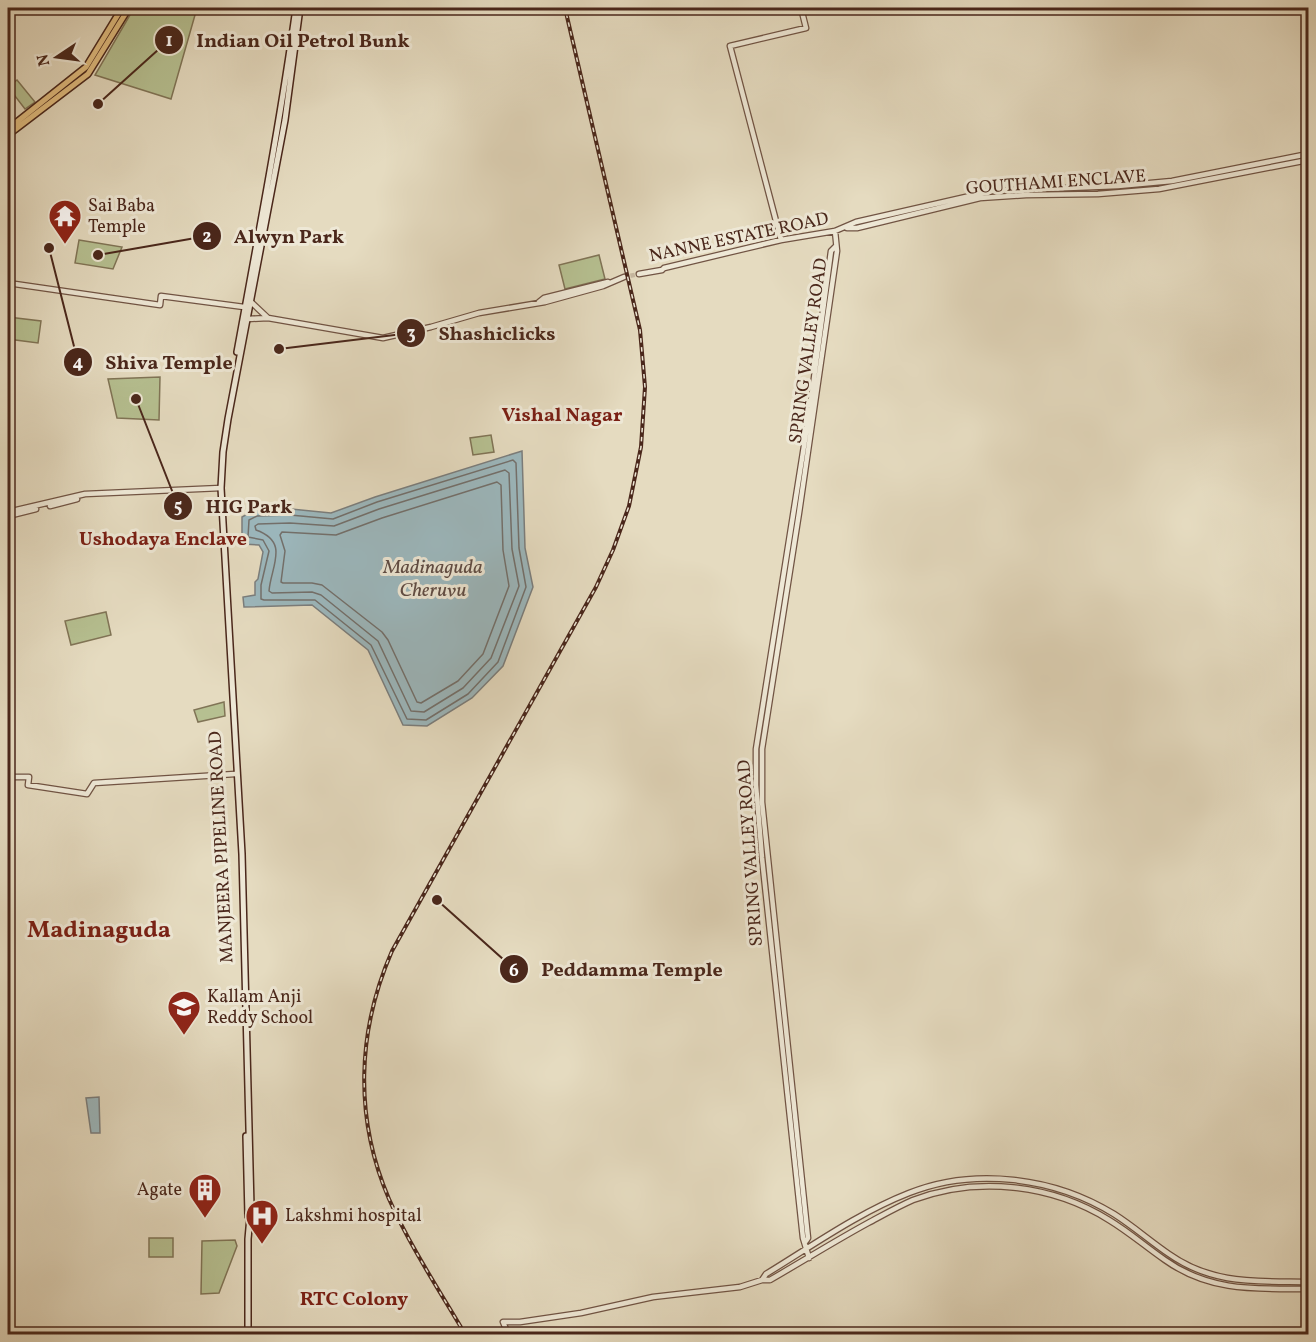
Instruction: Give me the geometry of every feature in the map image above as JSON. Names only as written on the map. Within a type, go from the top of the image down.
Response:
[{"type":"main road","points":[[8,129],[86,68],[122,8]]},
{"type":"main road","points":[[8,135],[88,74],[129,8]]},
{"type":"main road","name":"MANJEERA PIPELINE ROAD","points":[[248,1335],[249,1224],[246,1207],[240,854],[220,489],[225,441],[251,302],[298,8]]},
{"type":"main road","name":"MANJEERA PIPELINE ROAD","points":[[240,854],[228,697],[220,453],[244,308],[261,236]]},
{"type":"street","points":[[781,240],[730,46],[806,28],[801,8]]},
{"type":"street","name":"GOUTHAMI ENCLAVE","points":[[845,228],[856,222],[992,191],[1159,183],[1308,154]]},
{"type":"street","name":"GOUTHAMI ENCLAVE","points":[[845,228],[857,228],[980,198],[1098,194],[1159,189],[1308,160]]},
{"type":"street","name":"NANNE ESTATE ROAD","points":[[642,273],[781,240],[845,228]]},
{"type":"street","name":"SPRING VALLEY ROAD","points":[[809,1258],[806,1241],[803,1238],[791,1132],[756,785],[756,749],[797,512],[831,251],[835,247],[835,231]]},
{"type":"street","points":[[248,319],[268,318],[383,338],[479,313],[545,302],[603,286],[624,277]]},
{"type":"street","points":[[8,284],[160,305],[161,296],[244,308]]},
{"type":"street","points":[[251,302],[268,318]]},
{"type":"street","points":[[8,514],[87,495],[220,489]]},
{"type":"street","points":[[8,777],[29,777],[27,785],[87,794],[94,783],[235,774]]},
{"type":"street","points":[[762,1280],[766,1274],[851,1222],[909,1193],[955,1181],[1002,1179],[1049,1186],[1092,1202],[1123,1220],[1179,1260],[1216,1276],[1249,1282],[1308,1282]]},
{"type":"street","points":[[508,1335],[503,1322],[520,1322],[581,1313],[653,1297],[740,1287],[762,1280],[770,1280],[842,1237],[912,1201],[937,1192],[1001,1186],[1048,1193],[1089,1208],[1186,1273],[1216,1284],[1249,1289],[1308,1289]]},
{"type":"street","points":[[1216,1276],[1216,1284]]},
{"type":"green space","points":[[134,8],[197,8],[171,99],[95,75]]},
{"type":"green space","points":[[17,80],[35,102],[25,109],[8,87]]},
{"type":"green space","points":[[79,240],[122,247],[113,269],[75,263]]},
{"type":"green space","points":[[599,255],[605,279],[565,289],[559,265]]},
{"type":"green space","points":[[8,317],[41,321],[38,343],[8,339]]},
{"type":"green space","points":[[160,377],[159,420],[117,418],[108,379]]},
{"type":"green space","points":[[491,435],[494,452],[473,455],[470,438]]},
{"type":"green space","points":[[106,612],[111,635],[71,645],[65,621]]},
{"type":"green space","points":[[224,702],[225,716],[198,722],[194,710]]},
{"type":"green space","points":[[149,1238],[173,1238],[173,1257],[149,1257]]},
{"type":"green space","points":[[235,1240],[237,1246],[219,1293],[201,1294],[202,1241]]},
{"type":"water","name":"Madinaguda Cheruvu","points":[[522,451],[525,548],[533,587],[503,666],[472,698],[427,726],[403,725],[368,650],[312,605],[244,607],[243,597],[255,595],[255,582],[258,579],[263,552],[259,545],[242,544],[242,517],[255,510],[291,509],[331,513]]},
{"type":"water","points":[[99,1097],[100,1133],[91,1133],[86,1098]]},
{"type":"tunnel","points":[[624,277],[639,274]]},
{"type":"railway","points":[[465,1334],[406,1234],[389,1199],[378,1168],[365,1106],[366,1043],[380,981],[392,951],[596,587],[629,506],[641,447],[645,387],[640,330],[565,8]]},
{"type":"place","name":"Indian Oil Petrol Bunk","points":[[98,104]]},
{"type":"place","name":"Sai Baba Temple","points":[[65,245]]},
{"type":"place","name":"Shiva Temple","points":[[49,248]]},
{"type":"place","name":"Alwyn Park","points":[[98,255]]},
{"type":"place","name":"Shashiclicks","points":[[279,349]]},
{"type":"place","name":"HIG Park","points":[[136,399]]},
{"type":"place","name":"Peddamma Temple","points":[[437,900]]},
{"type":"place","name":"Kallam Anji Reddy School","points":[[184,1036]]},
{"type":"place","name":"Agate","points":[[205,1219]]},
{"type":"place","name":"Lakshmi hospital","points":[[262,1245]]},
{"type":"district","name":"Vishal Nagar","points":[[562,416]]},
{"type":"district","name":"Ushodaya Enclave","points":[[163,540]]},
{"type":"district","name":"Madinaguda","points":[[99,931]]},
{"type":"district","name":"RTC Colony","points":[[354,1300]]}]
